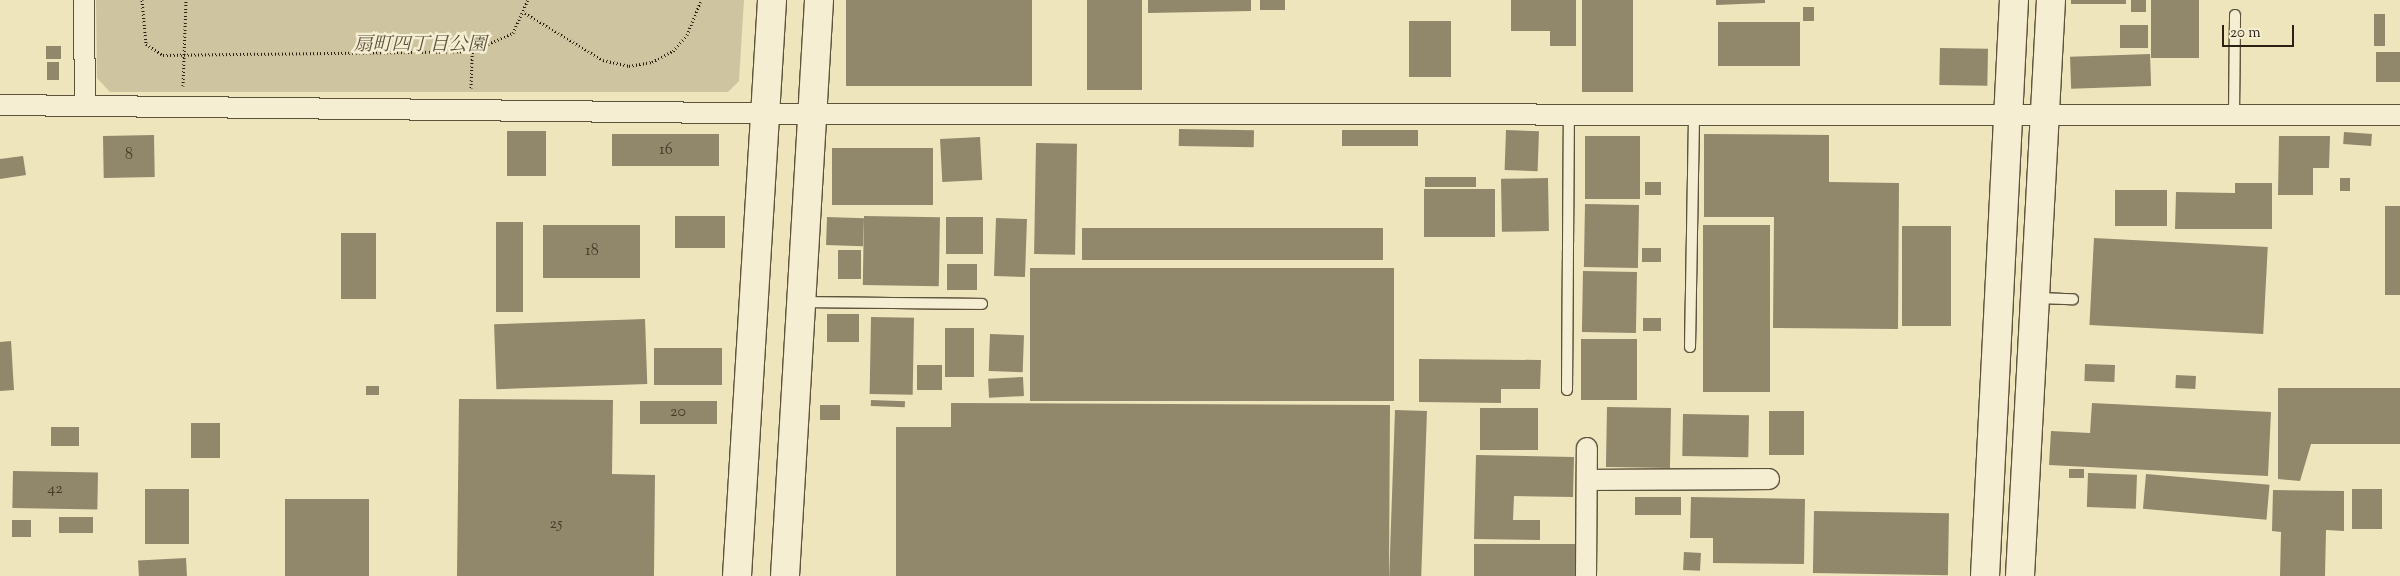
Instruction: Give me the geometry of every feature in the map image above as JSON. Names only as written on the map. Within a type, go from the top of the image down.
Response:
[{"type":"street","points":[[84,0],[86,106]]},
{"type":"street","points":[[737,576],[772,0]]},
{"type":"street","points":[[785,576],[819,0]]},
{"type":"street","points":[[1985,576],[2014,0]]},
{"type":"street","points":[[2020,576],[2051,0]]},
{"type":"street","points":[[0,105],[766,111],[813,114],[2400,115]]},
{"type":"street","points":[[1586,576],[1587,448]]},
{"type":"street","points":[[1587,480],[1769,479]]},
{"type":"lane","points":[[2234,15],[2234,114]]},
{"type":"lane","points":[[1567,390],[1569,114]]},
{"type":"lane","points":[[1690,347],[1694,114]]},
{"type":"lane","points":[[2036,298],[2072,299]]},
{"type":"lane","points":[[802,302],[982,304]]},
{"type":"path","points":[[142,0],[146,44],[163,55],[472,51],[513,33],[525,13],[528,0]]},
{"type":"path","points":[[182,92],[186,55],[186,0]]},
{"type":"path","points":[[525,13],[603,60],[629,66],[652,62],[673,51],[687,35],[701,0]]},
{"type":"path","points":[[470,92],[472,51]]},
{"type":"green space","name":"扇町四丁目公園","points":[[96,0],[744,0],[739,81],[728,92],[110,92],[97,78]]},
{"type":"building","points":[[846,0],[1032,0],[1032,86],[846,86]]},
{"type":"building","points":[[1087,0],[1142,0],[1142,90],[1087,90]]},
{"type":"building","points":[[1148,0],[1251,0],[1251,11],[1148,13]]},
{"type":"building","points":[[1260,0],[1285,0],[1285,10],[1260,10]]},
{"type":"building","points":[[1511,0],[1576,0],[1576,46],[1550,46],[1550,31],[1511,31]]},
{"type":"building","points":[[1582,0],[1633,0],[1633,92],[1582,92]]},
{"type":"building","points":[[1716,0],[1765,0],[1765,3],[1716,5]]},
{"type":"building","points":[[2071,0],[2126,0],[2126,4],[2071,4]]},
{"type":"building","points":[[2131,0],[2146,0],[2146,12],[2131,12]]},
{"type":"building","points":[[2151,0],[2199,0],[2199,58],[2151,58]]},
{"type":"building","points":[[1803,7],[1814,7],[1814,21],[1803,21]]},
{"type":"building","points":[[2374,14],[2385,14],[2385,46],[2374,46]]},
{"type":"building","points":[[1409,21],[1451,21],[1451,77],[1409,77]]},
{"type":"building","points":[[1718,22],[1800,22],[1800,66],[1718,66]]},
{"type":"building","points":[[2120,25],[2148,25],[2148,48],[2120,48]]},
{"type":"building","points":[[46,46],[61,46],[61,59],[46,59]]},
{"type":"building","points":[[1940,48],[1988,49],[1987,86],[1939,85]]},
{"type":"building","points":[[2376,52],[2400,52],[2400,82],[2376,82]]},
{"type":"building","points":[[2150,54],[2151,86],[2071,89],[2070,57]]},
{"type":"building","points":[[47,62],[59,62],[59,80],[47,80]]},
{"type":"building","points":[[1179,129],[1254,130],[1254,147],[1179,146]]},
{"type":"building","points":[[1342,130],[1418,130],[1418,146],[1342,146]]},
{"type":"building","points":[[1506,130],[1539,131],[1538,171],[1505,170]]},
{"type":"building","points":[[507,131],[546,131],[546,176],[507,176]]},
{"type":"building","points":[[2344,132],[2372,134],[2371,146],[2343,144]]},
{"type":"building","points":[[612,134],[719,134],[719,166],[612,166]]},
{"type":"building","points":[[1704,134],[1829,135],[1829,182],[1899,183],[1898,329],[1773,328],[1774,217],[1704,217]]},
{"type":"building","points":[[154,135],[155,177],[104,178],[103,136]]},
{"type":"building","points":[[1585,136],[1640,136],[1640,199],[1585,199]]},
{"type":"building","points":[[2279,136],[2330,136],[2329,168],[2313,168],[2313,195],[2278,195]]},
{"type":"building","points":[[980,137],[982,180],[942,182],[940,139]]},
{"type":"building","points":[[1036,143],[1077,144],[1075,255],[1034,254]]},
{"type":"building","points":[[832,148],[933,148],[933,205],[832,205]]},
{"type":"building","points":[[23,156],[26,175],[0,179],[0,159]]},
{"type":"building","points":[[1425,177],[1476,177],[1476,187],[1425,187]]},
{"type":"building","points":[[1548,178],[1549,231],[1502,232],[1501,179]]},
{"type":"building","points":[[2340,178],[2350,178],[2350,191],[2340,191]]},
{"type":"building","points":[[1645,182],[1661,182],[1661,195],[1645,195]]},
{"type":"building","points":[[2235,183],[2272,183],[2272,229],[2175,229],[2176,192],[2235,193]]},
{"type":"building","points":[[1424,189],[1495,189],[1495,237],[1424,237]]},
{"type":"building","points":[[2115,190],[2167,190],[2167,226],[2115,226]]},
{"type":"building","points":[[1585,204],[1639,205],[1638,268],[1584,267]]},
{"type":"building","points":[[2385,206],[2400,206],[2400,295],[2385,295]]},
{"type":"building","points":[[675,216],[725,216],[725,248],[675,248]]},
{"type":"building","points":[[864,216],[940,217],[939,286],[863,285]]},
{"type":"building","points":[[827,217],[864,218],[863,246],[826,245]]},
{"type":"building","points":[[946,217],[983,217],[983,254],[946,254]]},
{"type":"building","points":[[996,218],[1027,219],[1025,277],[994,276]]},
{"type":"building","points":[[496,222],[523,222],[523,312],[496,312]]},
{"type":"building","points":[[543,225],[640,225],[640,278],[543,278]]},
{"type":"building","points":[[1703,225],[1770,225],[1770,392],[1703,392]]},
{"type":"building","points":[[1902,226],[1951,226],[1951,326],[1902,326]]},
{"type":"building","points":[[1082,228],[1383,228],[1383,260],[1082,260]]},
{"type":"building","points":[[341,233],[376,233],[376,299],[341,299]]},
{"type":"building","points":[[2094,238],[2268,247],[2263,334],[2089,325]]},
{"type":"building","points":[[1642,248],[1661,248],[1661,262],[1642,262]]},
{"type":"building","points":[[838,250],[861,250],[861,279],[838,279]]},
{"type":"building","points":[[947,264],[977,264],[977,290],[947,290]]},
{"type":"building","points":[[1030,268],[1394,268],[1394,401],[1030,401]]},
{"type":"building","points":[[1583,271],[1637,272],[1636,333],[1582,332]]},
{"type":"building","points":[[827,314],[859,314],[859,342],[827,342]]},
{"type":"building","points":[[871,317],[914,318],[913,395],[870,394]]},
{"type":"building","points":[[1643,318],[1661,318],[1661,331],[1643,331]]},
{"type":"building","points":[[645,319],[647,384],[496,389],[494,324]]},
{"type":"building","points":[[945,328],[974,328],[974,377],[945,377]]},
{"type":"building","points":[[990,334],[1024,335],[1023,372],[989,371]]},
{"type":"building","points":[[1581,339],[1637,339],[1637,400],[1581,400]]},
{"type":"building","points":[[11,341],[14,390],[0,391],[0,342]]},
{"type":"building","points":[[654,348],[722,348],[722,385],[654,385]]},
{"type":"building","points":[[1419,359],[1541,360],[1540,389],[1501,389],[1501,403],[1419,402]]},
{"type":"building","points":[[2085,364],[2115,365],[2114,382],[2084,381]]},
{"type":"building","points":[[917,365],[942,365],[942,390],[917,390]]},
{"type":"building","points":[[2176,375],[2196,376],[2195,389],[2175,388]]},
{"type":"building","points":[[1023,377],[1024,396],[989,398],[988,379]]},
{"type":"building","points":[[366,386],[379,386],[379,395],[366,395]]},
{"type":"building","points":[[2278,388],[2400,388],[2400,444],[2311,444],[2300,481],[2278,479]]},
{"type":"building","points":[[459,399],[613,400],[612,474],[655,475],[654,576],[457,576]]},
{"type":"building","points":[[871,400],[905,401],[905,407],[871,406]]},
{"type":"building","points":[[640,401],[717,401],[717,424],[640,424]]},
{"type":"building","points":[[951,403],[1390,405],[1389,576],[896,576],[896,427],[951,427]]},
{"type":"building","points":[[2092,403],[2271,412],[2268,476],[2049,465],[2051,431],[2090,433]]},
{"type":"building","points":[[820,405],[840,405],[840,420],[820,420]]},
{"type":"building","points":[[1607,407],[1671,408],[1670,468],[1606,467]]},
{"type":"building","points":[[1480,408],[1538,408],[1538,450],[1480,450]]},
{"type":"building","points":[[1395,410],[1427,411],[1421,576],[1389,576]]},
{"type":"building","points":[[1769,411],[1804,411],[1804,455],[1769,455]]},
{"type":"building","points":[[1683,414],[1749,415],[1748,457],[1682,456]]},
{"type":"building","points":[[191,423],[220,423],[220,458],[191,458]]},
{"type":"building","points":[[51,427],[79,427],[79,446],[51,446]]},
{"type":"building","points":[[1476,455],[1574,457],[1573,497],[1514,496],[1513,520],[1540,520],[1540,540],[1474,539]]},
{"type":"building","points":[[2069,469],[2084,469],[2084,478],[2069,478]]},
{"type":"building","points":[[13,471],[98,472],[97,509],[12,508]]},
{"type":"building","points":[[2088,473],[2137,475],[2136,509],[2087,507]]},
{"type":"building","points":[[2146,474],[2270,485],[2266,520],[2143,509]]},
{"type":"building","points":[[145,489],[189,489],[189,544],[145,544]]},
{"type":"building","points":[[2352,489],[2382,489],[2382,529],[2352,529]]},
{"type":"building","points":[[2273,490],[2344,491],[2344,531],[2326,530],[2325,576],[2280,576],[2281,532],[2272,531]]},
{"type":"building","points":[[1635,497],[1681,497],[1681,515],[1635,515]]},
{"type":"building","points":[[1691,497],[1805,499],[1804,564],[1713,563],[1713,538],[1690,538]]},
{"type":"building","points":[[285,499],[369,499],[369,576],[285,576]]},
{"type":"building","points":[[1814,511],[1949,513],[1948,575],[1813,573]]},
{"type":"building","points":[[59,517],[93,517],[93,533],[59,533]]},
{"type":"building","points":[[12,520],[31,520],[31,537],[12,537]]},
{"type":"building","points":[[1474,544],[1578,544],[1578,576],[1474,576]]},
{"type":"building","points":[[1684,552],[1701,553],[1700,571],[1683,570]]},
{"type":"building","points":[[186,558],[187,576],[139,576],[138,561]]}]
